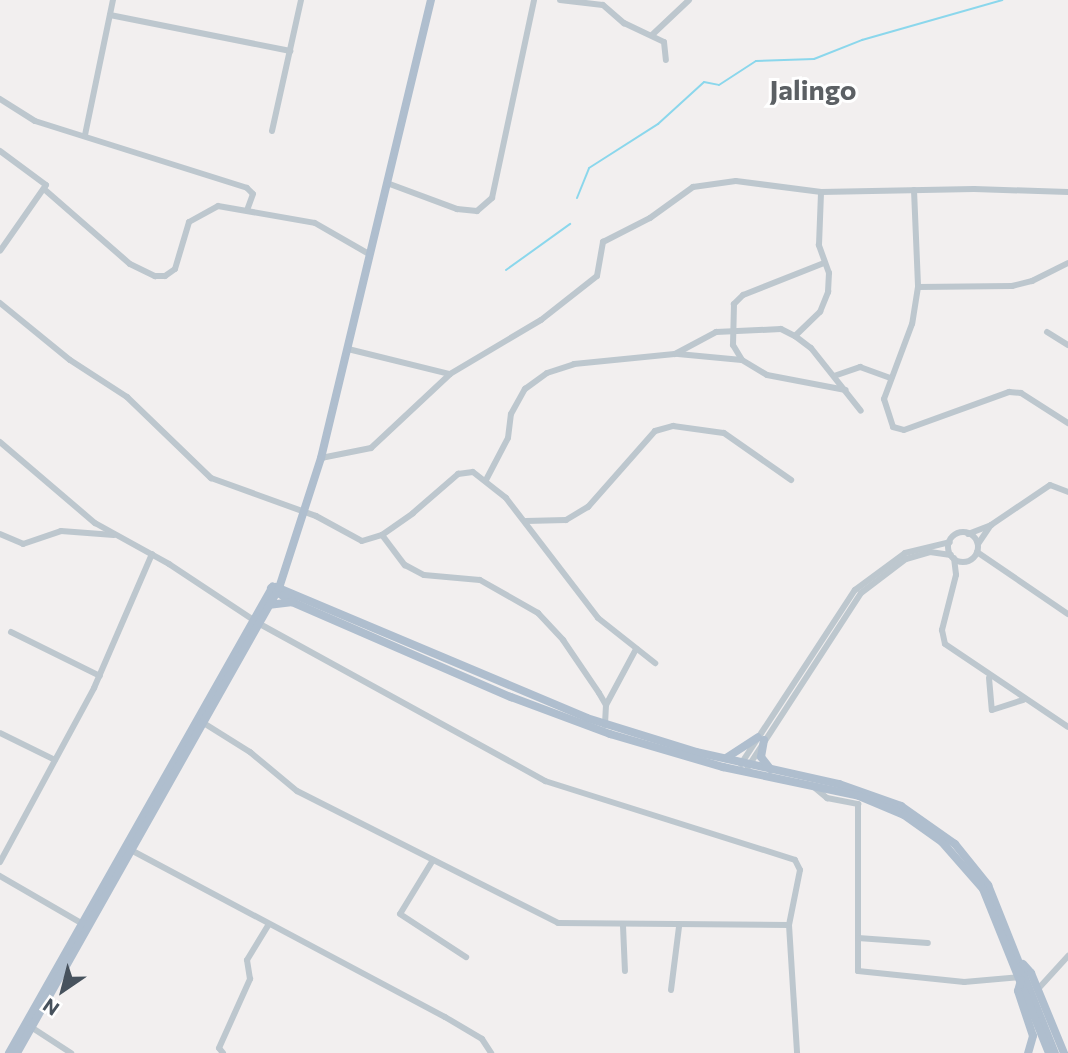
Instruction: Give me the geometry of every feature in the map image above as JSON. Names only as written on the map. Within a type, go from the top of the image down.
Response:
[{"type":"main road","points":[[255,621],[268,605],[277,585],[305,513],[321,458],[431,0]]},
{"type":"main road","points":[[277,585],[294,599],[556,715],[884,805],[943,842],[983,889],[1049,1053]]},
{"type":"main road","points":[[17,1053],[198,720],[277,585]]},
{"type":"main road","points":[[268,605],[294,599],[605,725],[722,758],[744,768],[771,770],[873,793],[931,825],[955,844],[988,885],[1022,963],[1055,1053]]},
{"type":"main road","points":[[722,758],[741,751],[761,738]]},
{"type":"main road","points":[[761,738],[761,757],[771,770]]},
{"type":"main road","points":[[9,1053],[81,923],[128,848]]},
{"type":"main road","points":[[1022,963],[1038,989],[1064,1053]]},
{"type":"main road","points":[[1020,978],[1018,991],[1033,1036],[1028,1053]]},
{"type":"main road","points":[[1059,1041],[1068,1049]]},
{"type":"street","points":[[85,135],[113,0]]},
{"type":"street","points":[[272,131],[301,0]]},
{"type":"street","points":[[387,183],[457,209],[477,211],[492,198],[534,0]]},
{"type":"street","points":[[560,0],[603,5],[624,23],[664,43],[666,60]]},
{"type":"street","points":[[652,35],[689,0]]},
{"type":"street","points":[[110,15],[290,51]]},
{"type":"street","points":[[0,99],[35,121],[247,188],[253,194],[248,208]]},
{"type":"street","points":[[0,151],[46,185],[0,251]]},
{"type":"street","points":[[321,458],[371,448],[450,373],[541,320],[597,276],[603,242],[650,218],[693,187],[736,181],[821,192],[1068,192]]},
{"type":"street","points":[[44,189],[130,264],[155,276],[165,276],[175,269],[184,231],[202,211],[218,206],[248,208],[315,223],[369,254]]},
{"type":"street","points":[[914,190],[918,287],[912,324],[884,399],[898,431],[1009,392],[1021,393],[1068,423]]},
{"type":"street","points":[[795,336],[820,312],[828,292],[829,273],[824,263],[818,227],[821,192]]},
{"type":"street","points":[[918,287],[1012,286],[1032,281],[1068,262]]},
{"type":"street","points":[[742,360],[733,345],[734,304],[743,295],[824,263]]},
{"type":"street","points":[[0,303],[70,360],[127,397],[211,478],[305,513],[362,541],[382,535],[458,474],[473,472],[486,480],[526,521],[572,587],[598,618],[655,663]]},
{"type":"street","points":[[675,354],[716,332],[781,329],[795,336],[834,376],[861,411]]},
{"type":"street","points":[[1047,332],[1068,345]]},
{"type":"street","points":[[348,349],[450,373]]},
{"type":"street","points":[[486,480],[508,438],[511,414],[525,389],[547,373],[573,364],[675,354],[742,360],[788,382],[846,390]]},
{"type":"street","points":[[834,376],[860,366],[891,377]]},
{"type":"street","points":[[526,521],[566,520],[588,507],[655,430],[673,426],[724,433],[791,481]]},
{"type":"street","points":[[0,442],[95,523],[152,554],[255,621],[545,781],[795,860],[800,870],[789,925],[797,1053]]},
{"type":"street","points":[[744,768],[864,581],[905,553],[950,542],[957,534],[968,534],[991,525],[1049,485],[1068,492]]},
{"type":"street","points":[[956,575],[978,548],[991,525]]},
{"type":"street","points":[[0,534],[23,544],[61,531],[122,536]]},
{"type":"street","points":[[968,534],[978,548],[1068,614]]},
{"type":"street","points":[[382,535],[405,565],[424,575],[480,580],[538,613],[569,648],[606,705]]},
{"type":"street","points":[[950,542],[956,575],[942,636],[948,649],[1068,727]]},
{"type":"street","points":[[761,738],[869,585],[906,559],[930,552],[968,561]]},
{"type":"street","points":[[0,862],[100,676],[152,554]]},
{"type":"street","points":[[11,632],[100,676]]},
{"type":"street","points":[[605,725],[606,705],[636,649]]},
{"type":"street","points":[[988,676],[993,691],[992,710],[1023,700]]},
{"type":"street","points":[[198,720],[250,752],[297,792],[558,923],[679,927],[789,925]]},
{"type":"street","points":[[0,733],[55,760]]},
{"type":"street","points":[[813,786],[827,798],[858,804],[858,971],[964,982],[1020,978]]},
{"type":"street","points":[[128,848],[482,1039],[491,1053]]},
{"type":"street","points":[[433,860],[400,914],[466,957]]},
{"type":"street","points":[[0,876],[81,923]]},
{"type":"street","points":[[223,1053],[219,1048],[250,979],[247,960],[269,924]]},
{"type":"street","points":[[623,926],[625,971]]},
{"type":"street","points":[[671,990],[679,927]]},
{"type":"street","points":[[858,938],[928,943]]},
{"type":"street","points":[[1038,989],[1068,956]]},
{"type":"street","points":[[31,1027],[71,1053]]},
{"type":"waterway","points":[[577,198],[589,168],[658,124],[704,82],[719,85],[756,61],[814,59],[862,40],[1002,0]]},
{"type":"waterway","points":[[506,270],[570,224]]},
{"type":"district","name":"Jalingo","points":[[813,89]]}]
